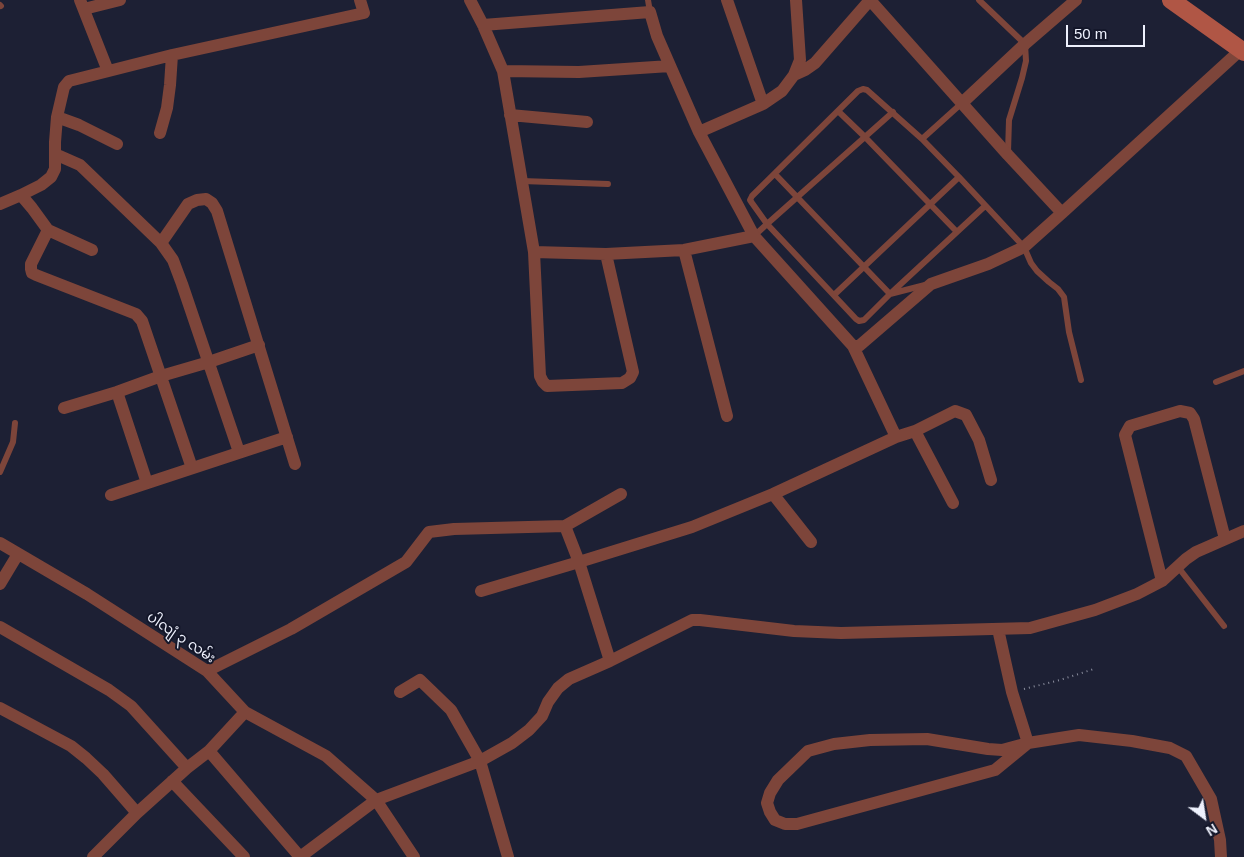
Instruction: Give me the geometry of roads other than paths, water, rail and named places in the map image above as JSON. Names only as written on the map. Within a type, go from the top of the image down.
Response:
[{"type":"main road","points":[[1171,0],[1243,50]]},
{"type":"street","points":[[108,71],[82,5],[120,0]]},
{"type":"street","points":[[0,204],[41,186],[51,177],[54,169],[57,117],[64,87],[69,81],[172,55],[364,13],[360,0]]},
{"type":"street","points":[[470,0],[503,71],[534,252],[540,376],[547,386],[622,383],[630,378],[634,372],[606,254]]},
{"type":"street","points":[[727,0],[763,104]]},
{"type":"street","points":[[699,132],[763,104],[782,90],[794,75],[800,60],[796,0]]},
{"type":"street","points":[[794,75],[815,63],[871,0],[1062,213]]},
{"type":"street","points":[[962,103],[1025,44],[1076,0]]},
{"type":"street","points":[[483,25],[649,6],[657,36],[699,132],[754,236],[852,346],[896,437]]},
{"type":"street","points":[[852,346],[859,346],[931,284],[988,264],[1024,247],[1243,50]]},
{"type":"street","points":[[160,132],[167,108],[172,55]]},
{"type":"street","points":[[503,71],[578,72],[670,66]]},
{"type":"street","points":[[510,115],[587,122]]},
{"type":"street","points":[[57,117],[79,125],[117,144]]},
{"type":"street","points":[[55,154],[80,165],[161,243],[173,260],[239,452]]},
{"type":"street","points":[[21,195],[48,230],[92,250]]},
{"type":"street","points":[[161,243],[188,204],[206,199],[212,203],[217,211],[295,464]]},
{"type":"street","points":[[48,230],[31,264],[32,272],[136,314],[142,321],[192,468]]},
{"type":"street","points":[[534,252],[606,254],[684,250],[754,236]]},
{"type":"street","points":[[684,250],[727,416]]},
{"type":"street","points":[[64,408],[258,345]]},
{"type":"street","points":[[117,392],[148,483]]},
{"type":"street","points":[[481,591],[692,527],[774,494],[896,437],[915,431],[955,411],[966,415],[979,440],[991,480]]},
{"type":"street","points":[[1162,581],[1125,435],[1130,426],[1180,411],[1190,412],[1194,419],[1225,539]]},
{"type":"street","points":[[915,431],[953,503]]},
{"type":"street","points":[[111,495],[287,437]]},
{"type":"street","points":[[207,671],[291,629],[406,562],[429,532],[454,529],[565,526],[621,494]]},
{"type":"street","points":[[774,494],[811,542]]},
{"type":"street","points":[[565,526],[579,562],[610,661]]},
{"type":"street","points":[[209,752],[300,857],[376,800],[480,761],[512,743],[529,730],[542,716],[548,702],[558,688],[569,679],[610,661],[692,620],[794,631],[841,633],[1030,628],[1095,610],[1137,594],[1162,581],[1196,552],[1244,531]]},
{"type":"street","name":"ပါလျံ ၃ လမ်း","points":[[0,544],[87,594],[207,671],[244,712],[326,756],[376,800],[414,857]]},
{"type":"street","points":[[0,584],[18,554]]},
{"type":"street","points":[[0,627],[109,690],[131,706],[187,768]]},
{"type":"street","points":[[998,629],[1012,692],[1028,743]]},
{"type":"street","points":[[400,692],[420,680],[451,710],[480,761],[508,857]]},
{"type":"street","points":[[0,708],[71,746],[103,774],[137,813]]},
{"type":"street","points":[[94,857],[137,813],[172,781],[209,752],[244,712]]},
{"type":"street","points":[[1028,743],[995,770],[797,824],[785,824],[775,820],[770,812],[768,804],[770,793],[778,780],[808,750],[834,744],[870,740],[927,739],[1002,750],[1028,743],[1079,735],[1132,741],[1170,748],[1186,756],[1211,799],[1220,840],[1220,857]]},
{"type":"street","points":[[172,781],[244,857]]},
{"type":"lane","points":[[979,0],[1025,44],[1026,61],[1009,120],[1008,155]]},
{"type":"lane","points":[[985,206],[864,320],[859,321],[767,224],[750,198],[858,91],[862,89],[867,90],[922,139],[959,177],[1024,247],[1031,263],[1064,297],[1069,332],[1081,380]]},
{"type":"lane","points":[[922,139],[962,103]]},
{"type":"lane","points":[[838,111],[957,232]]},
{"type":"lane","points":[[754,236],[893,112]]},
{"type":"lane","points":[[775,174],[890,294]]},
{"type":"lane","points":[[834,296],[959,177]]},
{"type":"lane","points":[[522,181],[608,184]]},
{"type":"lane","points":[[890,294],[931,284]]},
{"type":"lane","points":[[1216,382],[1244,371]]},
{"type":"lane","points":[[0,472],[12,442],[16,423]]},
{"type":"lane","points":[[1178,566],[1224,626]]}]
